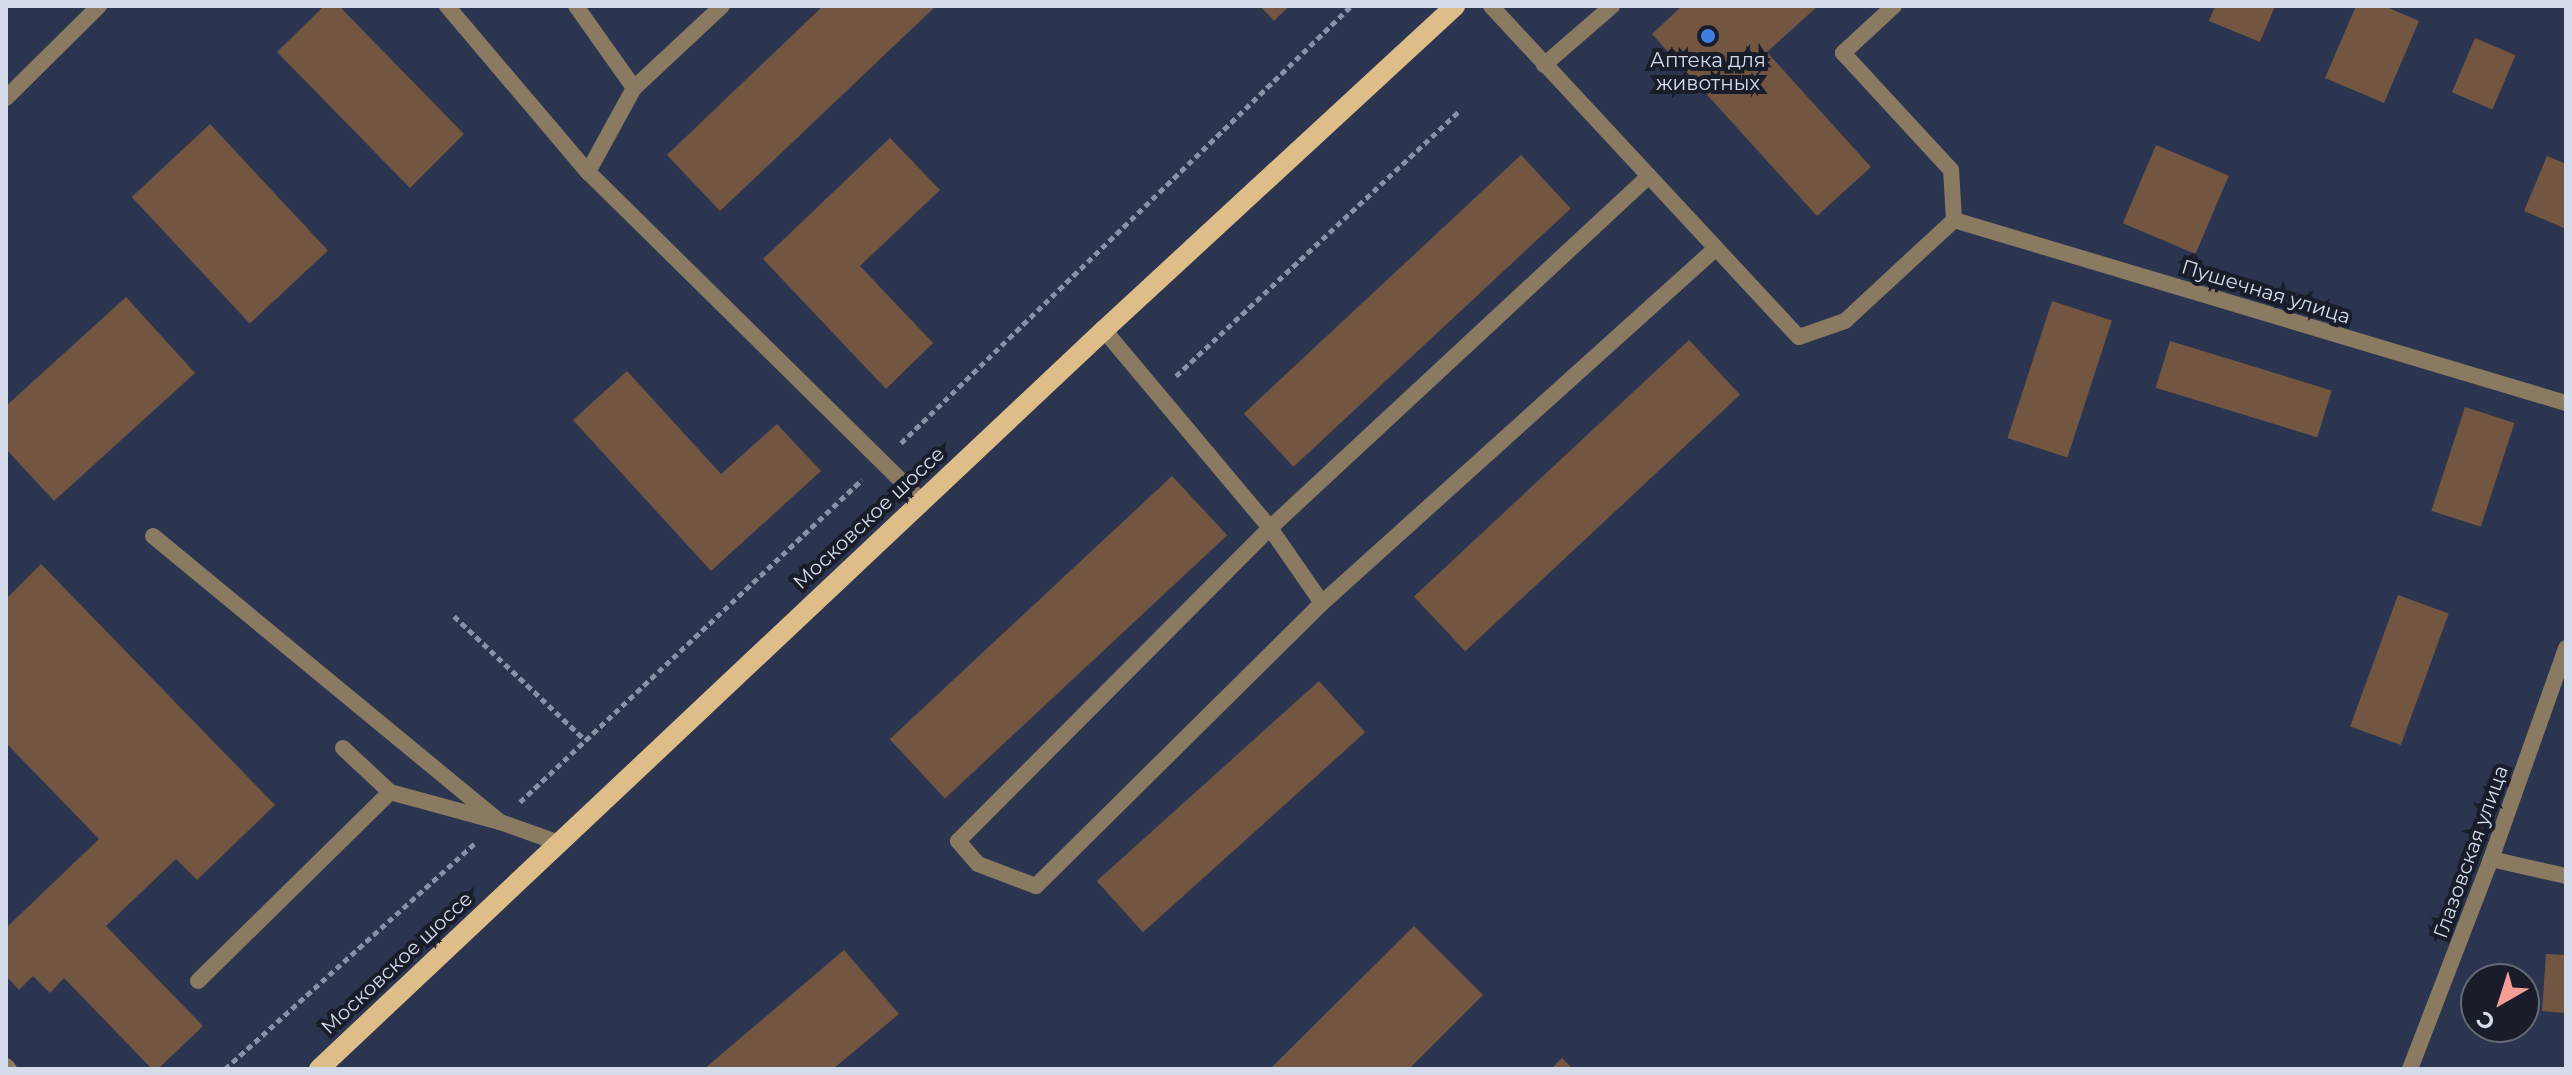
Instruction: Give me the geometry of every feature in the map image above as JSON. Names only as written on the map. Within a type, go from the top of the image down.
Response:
[{"type":"main road","name":"Московское шоссе","points":[[319,1069],[1104,330],[1455,6]]},
{"type":"street","points":[[6,98],[99,6]]},
{"type":"street","points":[[447,6],[588,172],[922,501]]},
{"type":"street","points":[[576,6],[634,88]]},
{"type":"street","points":[[588,172],[634,88],[722,6]]},
{"type":"street","points":[[1491,6],[1799,337],[1845,321],[1954,220],[1951,170],[1843,53],[1894,6]]},
{"type":"street","points":[[1544,65],[1612,6]]},
{"type":"street","points":[[1649,176],[1270,528],[958,841],[978,864],[1036,886],[1322,603],[1715,249]]},
{"type":"street","name":"Пушечная улица","points":[[1954,220],[2566,403]]},
{"type":"street","points":[[1104,330],[1270,528],[1322,603]]},
{"type":"street","points":[[153,536],[500,822]]},
{"type":"street","name":"Глазовская улица","points":[[2410,1069],[2491,859],[2566,648]]},
{"type":"street","points":[[343,748],[390,792],[500,822],[559,843]]},
{"type":"street","points":[[198,981],[390,792]]},
{"type":"street","points":[[2491,859],[2566,876]]},
{"type":"path","points":[[225,1069],[500,822],[882,462],[1351,6]]},
{"type":"path","points":[[1158,393],[1460,110]]},
{"type":"path","points":[[454,616],[585,740]]},
{"type":"building","points":[[324,6],[339,6],[464,134],[410,188],[277,52]]},
{"type":"building","points":[[823,6],[936,6],[720,211],[667,155]]},
{"type":"building","points":[[1260,6],[1289,6],[1274,21]]},
{"type":"building","points":[[1682,6],[1818,6],[1767,52],[1871,167],[1817,216],[1652,34]]},
{"type":"building","points":[[2215,6],[2275,6],[2260,42],[2209,21]]},
{"type":"building","points":[[2356,6],[2384,6],[2419,21],[2384,103],[2325,78]]},
{"type":"building","points":[[2475,38],[2516,55],[2492,110],[2452,92]]},
{"type":"building","points":[[210,124],[328,251],[250,323],[132,197]]},
{"type":"building","points":[[890,138],[940,190],[860,266],[933,343],[886,389],[763,259]]},
{"type":"building","points":[[2156,145],[2229,176],[2196,254],[2123,223]]},
{"type":"building","points":[[1521,155],[1571,208],[1294,467],[1244,413]]},
{"type":"building","points":[[2547,156],[2566,164],[2566,229],[2524,211]]},
{"type":"building","points":[[126,297],[195,373],[54,501],[6,449],[6,406]]},
{"type":"building","points":[[2052,301],[2112,320],[2067,457],[2008,438]]},
{"type":"building","points":[[1689,340],[1740,395],[1465,651],[1414,596]]},
{"type":"building","points":[[2170,341],[2332,390],[2317,437],[2156,388]]},
{"type":"building","points":[[627,371],[721,474],[777,424],[821,471],[711,571],[573,420]]},
{"type":"building","points":[[2465,407],[2514,423],[2481,527],[2431,511]]},
{"type":"building","points":[[1172,476],[1227,535],[945,798],[890,739]]},
{"type":"building","points":[[41,564],[275,805],[197,880],[176,859],[106,926],[203,1026],[158,1069],[152,1069],[64,978],[50,993],[33,976],[19,990],[6,976],[6,928],[99,839],[6,743],[6,599]]},
{"type":"building","points":[[2398,595],[2449,613],[2401,745],[2350,727]]},
{"type":"building","points":[[1319,681],[1365,732],[1143,932],[1097,881]]},
{"type":"building","points":[[1414,926],[1483,995],[1409,1069],[1270,1069]]},
{"type":"building","points":[[844,950],[899,1014],[833,1069],[704,1069]]},
{"type":"building","points":[[2546,954],[2566,955],[2566,1013],[2542,1011]]},
{"type":"building","points":[[1562,1058],[1573,1069],[1551,1069]]},
{"type":"place","name":"Аптека для животных","points":[[1708,36]]}]
